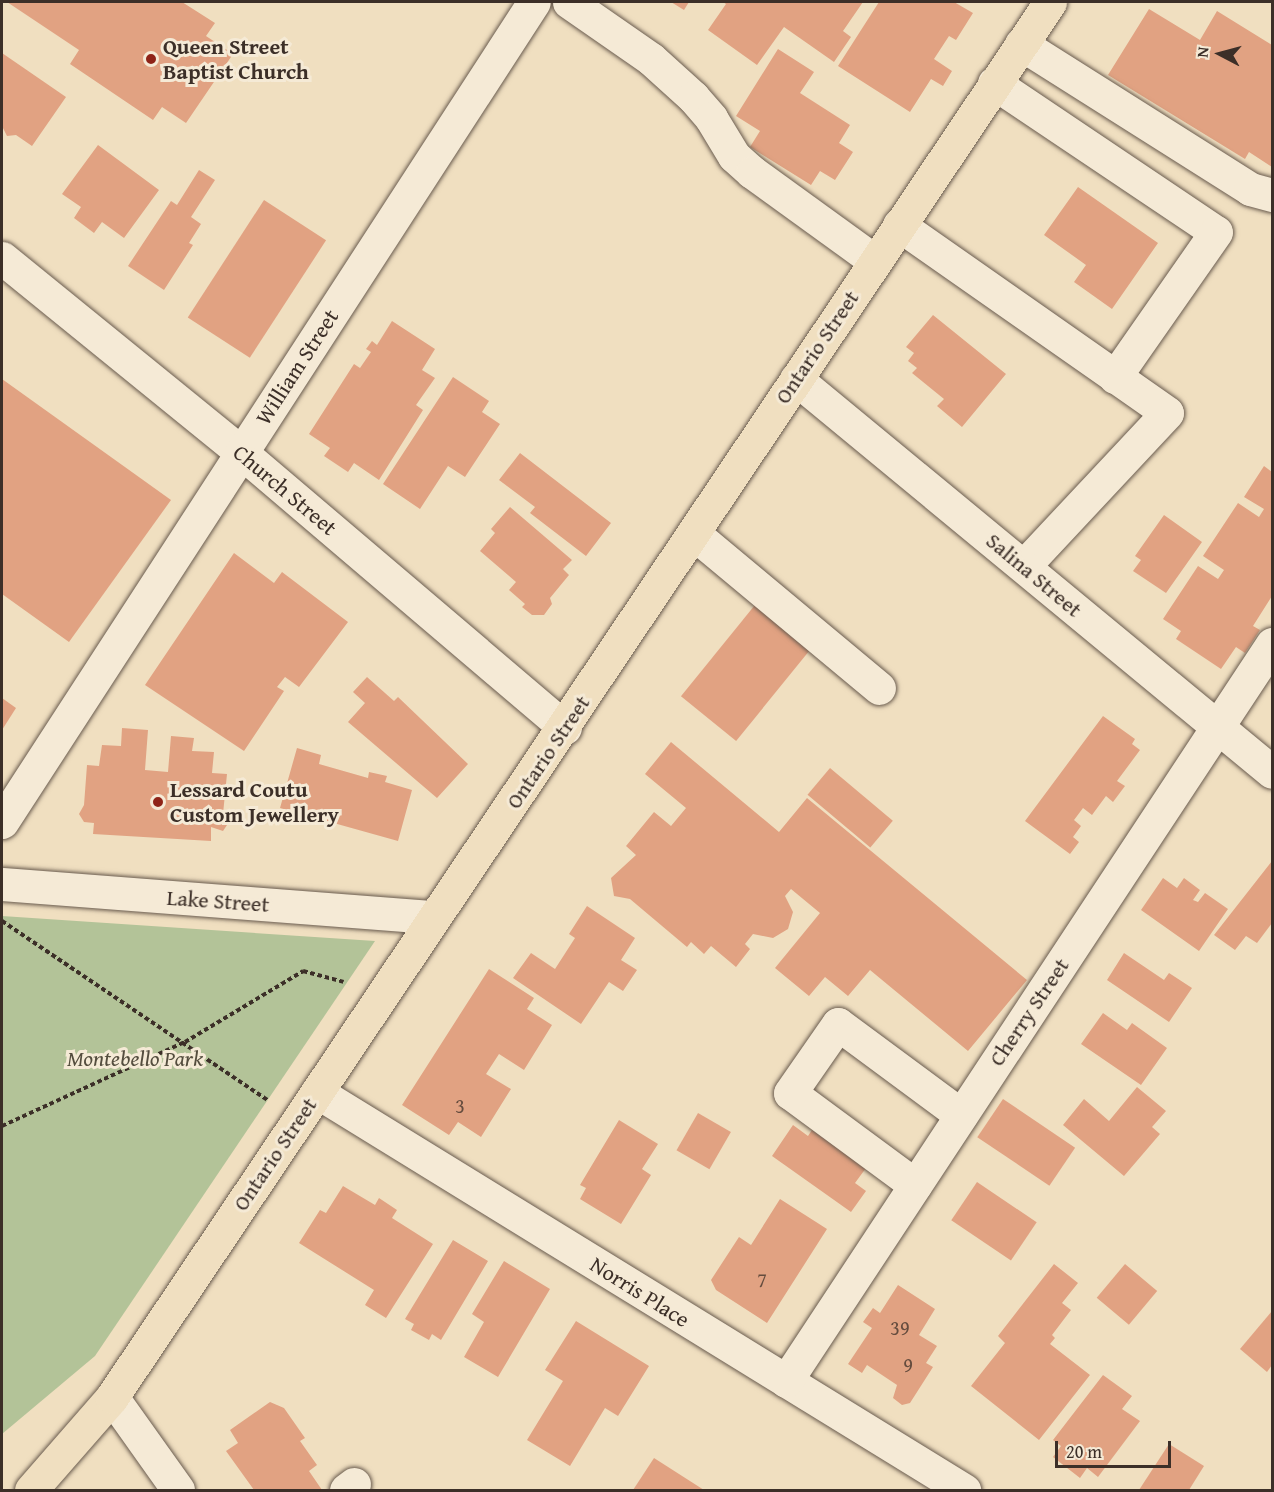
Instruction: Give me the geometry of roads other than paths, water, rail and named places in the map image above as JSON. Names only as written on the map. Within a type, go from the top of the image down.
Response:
[{"type":"main road","name":"Ontario Street","points":[[31,1491],[112,1397],[434,917],[565,728],[796,378],[1050,2]]},
{"type":"street","name":"William Street","points":[[2,822],[534,2]]},
{"type":"street","points":[[569,2],[677,83],[705,110],[734,156],[875,261]]},
{"type":"street","points":[[1021,44],[1250,189],[1272,195]]},
{"type":"street","points":[[994,83],[1216,232],[1115,377]]},
{"type":"street","points":[[899,225],[1167,413],[1024,566]]},
{"type":"street","name":"Church Street","points":[[2,258],[242,453],[565,728]]},
{"type":"street","name":"Salina Street","points":[[796,378],[1272,772]]},
{"type":"street","points":[[693,533],[879,688]]},
{"type":"street","name":"Cherry Street","points":[[786,1381],[1272,644]]},
{"type":"street","name":"Lake Street","points":[[2,884],[434,917]]},
{"type":"street","points":[[915,1185],[790,1093],[838,1024],[961,1116]]},
{"type":"street","name":"Norris Place","points":[[317,1092],[964,1491]]},
{"type":"street","points":[[112,1397],[178,1491]]},
{"type":"place","name":"Queen Street Baptist Church","points":[[151,59]]},
{"type":"place","name":"Lessard Coutu Custom Jewellery","points":[[158,802]]},
{"type":"park label","name":"Montebello Park","points":[[135,1059]]}]
